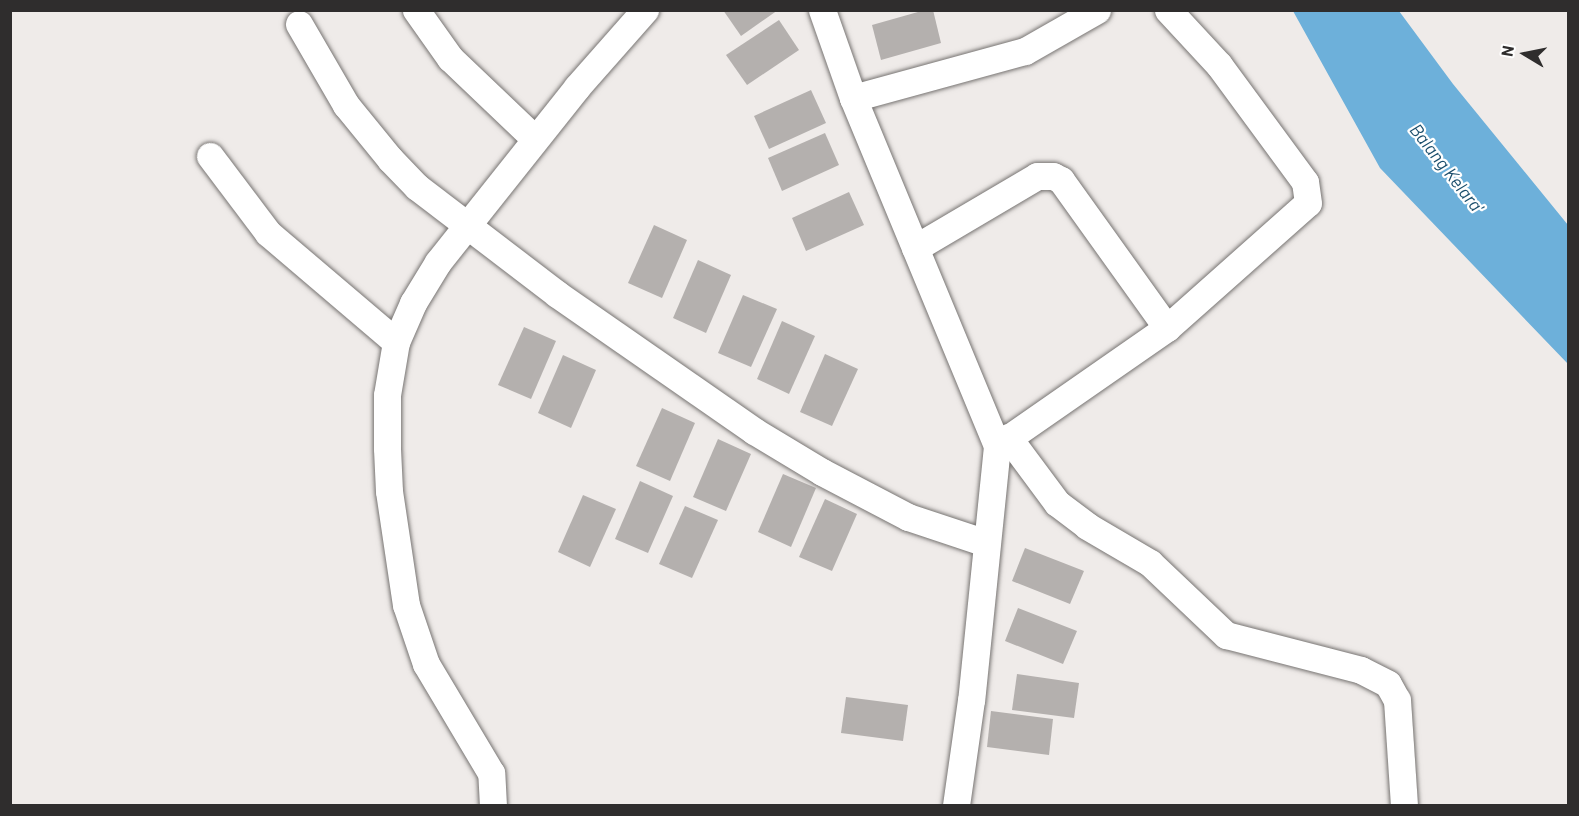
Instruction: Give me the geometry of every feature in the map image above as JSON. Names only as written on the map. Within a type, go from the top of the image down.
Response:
[{"type":"street","points":[[416,10],[457,65],[535,139]]},
{"type":"street","points":[[493,806],[491,773],[426,664],[406,605],[392,514],[387,448],[387,395],[396,342],[413,303],[467,225],[535,139],[645,10]]},
{"type":"street","points":[[822,10],[853,98],[915,248],[1003,441],[1057,503],[1087,526],[1150,563],[1226,635],[1361,670],[1388,684],[1397,700],[1404,806]]},
{"type":"street","points":[[853,98],[1025,51],[1097,10]]},
{"type":"street","points":[[956,806],[971,700],[986,543],[1003,441],[1167,328],[1308,203],[1305,182],[1281,154],[1219,65],[1168,10]]},
{"type":"street","points":[[299,24],[346,105],[371,138],[417,187],[557,294],[754,431],[908,517],[986,543]]},
{"type":"street","points":[[210,156],[267,233],[396,342]]},
{"type":"street","points":[[915,248],[1037,176],[1053,176],[1068,189],[1167,328]]},
{"type":"water","name":"Balang Kelara'","points":[[1293,11],[1399,11],[1453,84],[1568,225],[1568,364],[1380,168]]},
{"type":"building","points":[[723,10],[778,10],[741,36]]},
{"type":"building","points":[[925,10],[933,10],[941,43],[881,60],[872,25]]},
{"type":"building","points":[[779,20],[799,50],[747,85],[726,55]]},
{"type":"building","points":[[811,90],[826,123],[769,149],[754,116]]},
{"type":"building","points":[[825,133],[839,165],[782,191],[768,158]]},
{"type":"building","points":[[849,192],[864,225],[806,251],[792,218]]},
{"type":"building","points":[[654,225],[687,240],[662,298],[628,283]]},
{"type":"building","points":[[698,260],[731,275],[706,333],[673,318]]},
{"type":"building","points":[[743,295],[777,309],[751,367],[718,353]]},
{"type":"building","points":[[782,321],[815,336],[789,394],[757,379]]},
{"type":"building","points":[[524,327],[556,341],[531,399],[498,385]]},
{"type":"building","points":[[825,354],[858,369],[832,426],[800,412]]},
{"type":"building","points":[[563,355],[596,370],[571,428],[538,413]]},
{"type":"building","points":[[662,408],[695,423],[670,481],[636,466]]},
{"type":"building","points":[[718,439],[751,454],[726,511],[693,497]]},
{"type":"building","points":[[783,474],[816,488],[791,547],[758,532]]},
{"type":"building","points":[[640,481],[673,496],[648,553],[615,539]]},
{"type":"building","points":[[583,495],[616,509],[590,567],[558,552]]},
{"type":"building","points":[[825,499],[857,514],[832,571],[799,557]]},
{"type":"building","points":[[685,506],[718,520],[692,578],[659,564]]},
{"type":"building","points":[[1025,548],[1084,571],[1070,604],[1012,581]]},
{"type":"building","points":[[1018,608],[1077,631],[1063,664],[1005,641]]},
{"type":"building","points":[[1017,674],[1079,683],[1074,718],[1012,710]]},
{"type":"building","points":[[846,697],[908,705],[903,741],[841,733]]},
{"type":"building","points":[[991,711],[1053,719],[1049,755],[987,747]]}]
